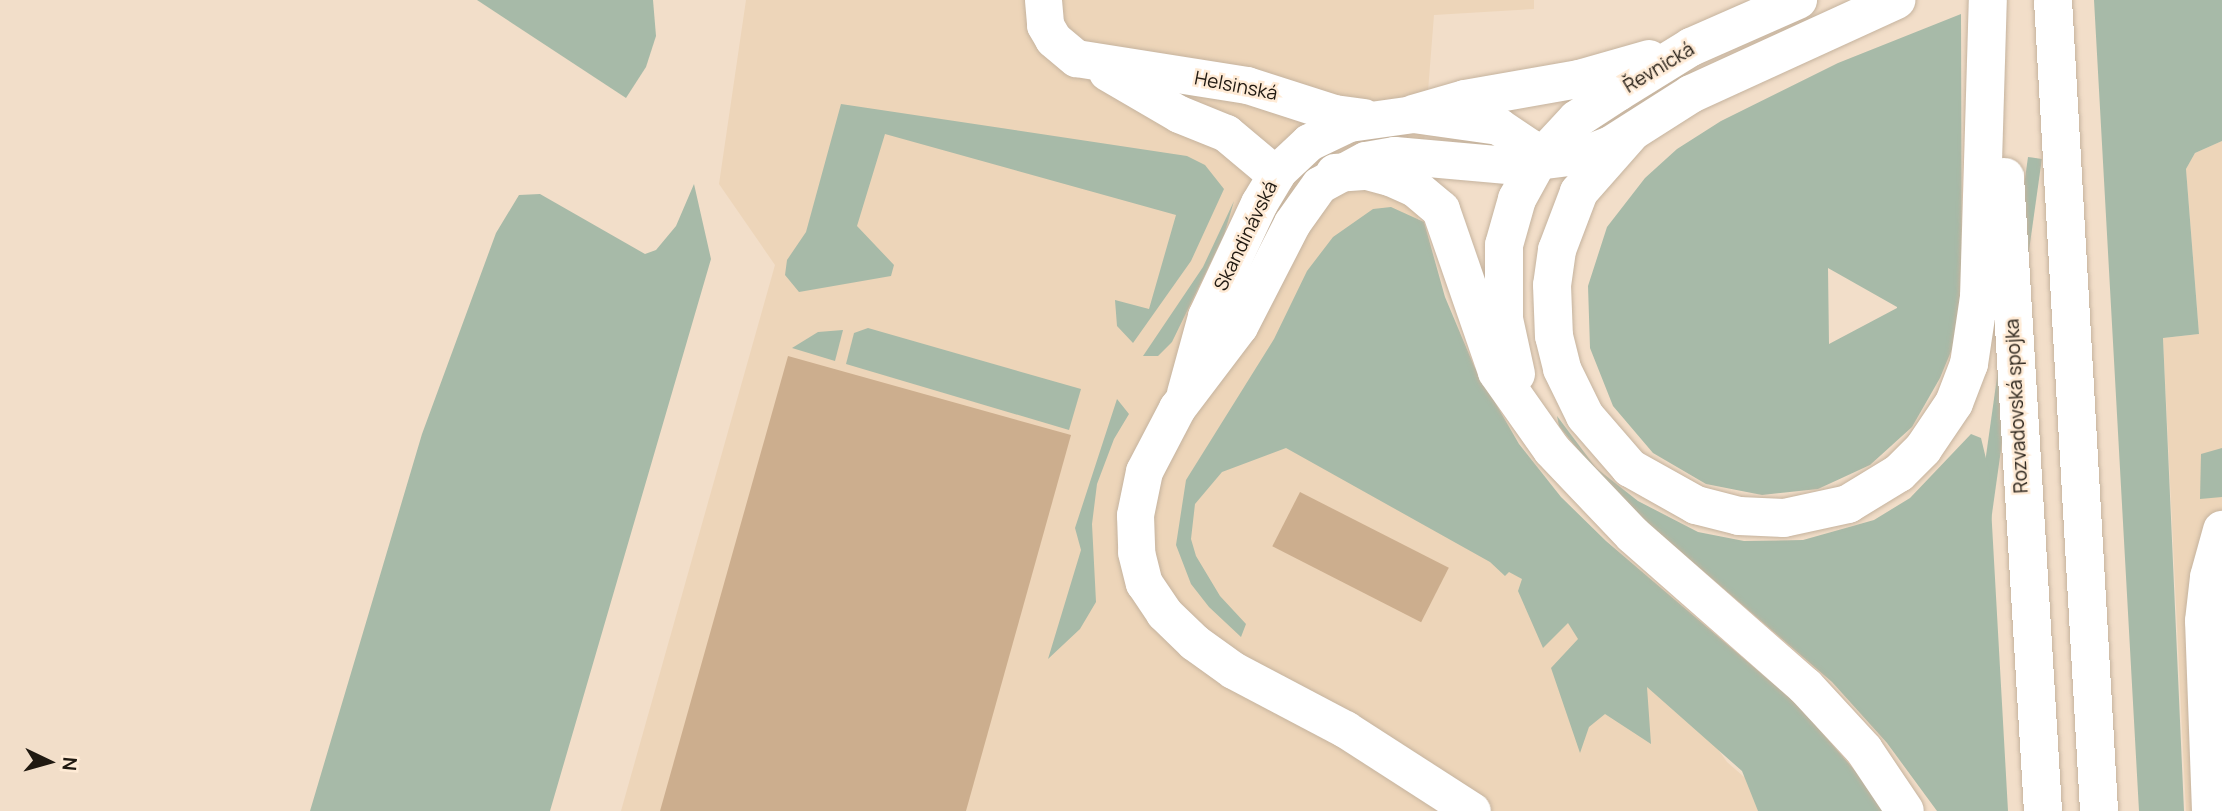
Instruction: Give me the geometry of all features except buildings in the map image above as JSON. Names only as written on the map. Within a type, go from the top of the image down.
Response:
[{"type":"main road","name":"Řevnická","points":[[1527,413],[1508,341],[1502,270],[1508,223],[1538,161],[1577,119],[1691,47],[1798,0]]},
{"type":"main road","name":"Řevnická","points":[[1631,133],[1691,94],[1896,0]]},
{"type":"main road","points":[[1631,133],[1592,174],[1562,232],[1552,303],[1562,369],[1597,432],[1630,468],[1676,497],[1739,516],[1807,515],[1865,495],[1899,472],[1935,434],[1954,403],[1972,354],[1979,297],[1988,0]]},
{"type":"main road","name":"Rozvadovská spojka","points":[[1994,0],[2042,811]]},
{"type":"main road","points":[[2053,0],[2099,811]]},
{"type":"main road","points":[[1413,114],[1465,99],[1579,79],[1691,47]]},
{"type":"main road","points":[[1562,232],[1552,190],[1538,161],[1585,155],[1631,133]]},
{"type":"main road","points":[[1335,173],[1367,172],[1390,177],[1415,188],[1441,210],[1452,233],[1486,347],[1527,413],[1564,465],[1610,514],[1771,654],[1835,717],[1864,750],[1905,811]]},
{"type":"main road","points":[[2211,811],[2204,621],[2209,577],[2222,530]]},
{"type":"street","name":"Helsinská","points":[[1044,0],[1045,25],[1062,51],[1094,64],[1179,114],[1226,133],[1276,175]]},
{"type":"street","name":"Helsinská","points":[[1094,64],[1247,85],[1334,113],[1376,118]]},
{"type":"street","name":"Skandinávská","points":[[1185,393],[1206,316],[1276,175],[1291,157],[1328,130],[1376,118],[1413,114],[1497,126],[1522,139],[1538,161]]},
{"type":"street","name":"Skandinávská","points":[[1472,811],[1345,729],[1233,670],[1177,627],[1150,596],[1136,552],[1136,500],[1147,464],[1185,393],[1239,326],[1304,202],[1335,173],[1365,160],[1394,155],[1480,164],[1538,161]]},
{"type":"shaded area","points":[[746,0],[1534,0],[1534,9],[1434,15],[1417,231],[1488,422],[1727,762],[1783,811],[621,811],[775,265],[719,184]]},
{"type":"shaded area","points":[[2222,141],[2222,811],[2186,811],[2163,338],[2199,334],[2186,169],[2195,153]]},
{"type":"green space","points":[[477,0],[653,0],[656,36],[646,67],[626,98]]},
{"type":"green space","points":[[2094,0],[2222,0],[2222,141],[2195,153],[2186,169],[2199,334],[2163,338],[2184,811],[2139,811]]},
{"type":"green space","points":[[1961,14],[1962,325],[1940,378],[1912,427],[1870,465],[1818,489],[1762,495],[1706,484],[1653,453],[1613,406],[1590,348],[1588,286],[1607,227],[1645,178],[1677,149],[1721,121],[1838,63]],"holes":[[[1828,268],[1897,307],[1829,344]]]},
{"type":"green space","points":[[841,104],[1187,156],[1205,165],[1224,189],[1191,261],[1133,343],[1117,326],[1115,300],[1149,309],[1176,215],[885,134],[857,226],[894,265],[891,276],[799,292],[785,275],[787,260],[806,232]]},
{"type":"green space","points":[[2028,157],[2042,159],[1951,808],[1937,806]]},
{"type":"green space","points":[[694,184],[711,259],[550,811],[310,811],[422,434],[496,233],[519,195],[540,194],[645,254],[656,250],[676,226]]},
{"type":"green space","points":[[1234,201],[1224,235],[1172,342],[1158,356],[1143,356],[1203,267]]},
{"type":"green space","points":[[1391,207],[1424,222],[1445,297],[1474,366],[1519,444],[1561,497],[1606,541],[1797,704],[1890,811],[1758,811],[1742,771],[1647,687],[1651,744],[1605,714],[1589,727],[1580,753],[1551,668],[1578,639],[1568,623],[1543,648],[1518,591],[1522,579],[1509,572],[1505,576],[1490,562],[1286,448],[1222,472],[1195,504],[1191,539],[1196,556],[1220,596],[1246,624],[1241,637],[1209,607],[1191,584],[1176,545],[1186,480],[1274,339],[1307,271],[1333,237],[1373,209]]},
{"type":"green space","points":[[868,328],[1081,389],[1069,430],[846,364],[854,333]]},
{"type":"green space","points":[[843,330],[835,361],[792,348],[818,332]]},
{"type":"green space","points":[[1117,399],[1129,414],[1114,439],[1097,484],[1092,524],[1096,602],[1080,629],[1048,659],[1081,550],[1075,528]]},
{"type":"green space","points":[[1557,416],[1596,468],[1638,501],[1698,532],[1744,541],[1803,540],[1874,520],[1910,498],[1971,434],[1981,438],[1989,471],[2008,811],[1937,811],[1887,743],[1832,682],[1644,520],[1592,467],[1559,426]]},
{"type":"green space","points":[[2222,448],[2222,497],[2200,499],[2201,454]]}]
